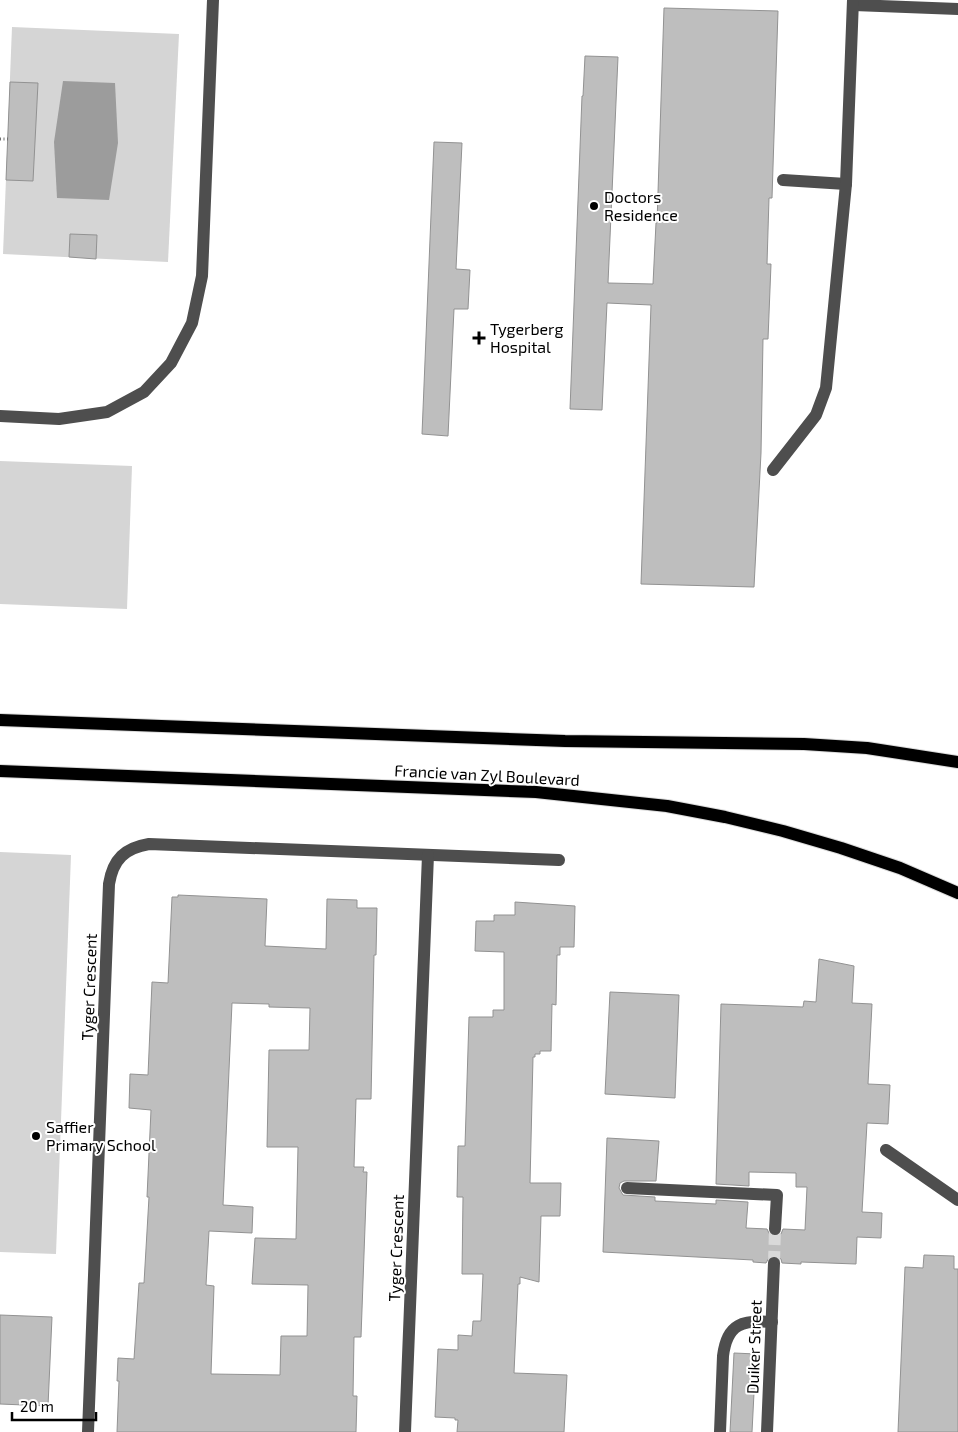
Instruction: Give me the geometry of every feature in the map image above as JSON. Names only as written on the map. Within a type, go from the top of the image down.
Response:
[{"type":"main road","points":[[0,720],[565,741],[804,744],[866,748],[958,762]]},
{"type":"main road","name":"Francie van Zyl Boulevard","points":[[0,771],[536,792],[659,805],[725,817],[783,831],[900,868],[958,893]]},
{"type":"street","points":[[0,416],[59,419],[107,412],[144,392],[171,362],[192,323],[202,276],[213,0]]},
{"type":"street","points":[[773,470],[816,415],[826,388],[846,184],[853,3],[958,9]]},
{"type":"street","points":[[783,180],[846,184]]},
{"type":"street","name":"Tyger Crescent","points":[[88,1432],[109,884],[115,864],[122,855],[130,849],[149,844],[559,860]]},
{"type":"street","name":"Tyger Crescent","points":[[406,1432],[428,855]]},
{"type":"street","points":[[886,1150],[958,1200]]},
{"type":"street","points":[[627,1188],[777,1195],[775,1229]]},
{"type":"street","name":"Duiker Street","points":[[767,1432],[774,1263]]},
{"type":"street","points":[[720,1432],[724,1356],[728,1337],[742,1323],[750,1321],[772,1322]]},
{"type":"path","points":[[0,139],[8,139]]},
{"type":"shaded area","points":[[12,27],[179,34],[168,262],[3,254]]},
{"type":"shaded area","points":[[63,81],[115,83],[118,143],[109,200],[57,198],[54,142]]},
{"type":"shaded area","points":[[0,461],[132,466],[127,609],[0,604]]},
{"type":"shaded area","points":[[0,852],[71,855],[56,1254],[0,1252]]},
{"type":"building","points":[[664,8],[778,11],[772,198],[769,198],[767,264],[771,264],[768,339],[763,339],[761,453],[754,587],[641,584],[651,305],[607,303],[602,410],[570,409],[585,56],[618,57],[608,283],[653,284],[657,223]]},
{"type":"building","points":[[10,82],[38,83],[33,181],[6,180]]},
{"type":"building","points":[[434,142],[462,143],[456,269],[470,270],[468,309],[454,309],[448,436],[422,434]]},
{"type":"building","points":[[70,234],[97,235],[96,259],[69,257]]},
{"type":"building","points":[[178,895],[267,899],[265,946],[326,949],[327,899],[357,900],[357,908],[377,908],[376,955],[374,955],[371,1099],[356,1099],[354,1167],[364,1167],[363,1172],[367,1172],[361,1337],[354,1337],[353,1396],[357,1396],[356,1432],[117,1432],[118,1358],[134,1359],[139,1283],[144,1283],[149,1197],[147,1197],[151,1110],[129,1108],[130,1074],[148,1075],[152,982],[168,983],[172,897],[178,897]],"holes":[[[232,1003],[269,1004],[269,1007],[310,1008],[309,1050],[269,1050],[267,1147],[298,1147],[296,1239],[255,1238],[252,1284],[308,1285],[307,1336],[281,1336],[280,1375],[211,1374],[214,1286],[206,1285],[209,1231],[252,1233],[253,1207],[223,1205]]]},
{"type":"building","points":[[515,902],[575,906],[574,947],[560,947],[560,955],[557,955],[556,1005],[552,1004],[551,1051],[540,1051],[540,1054],[535,1054],[535,1057],[533,1057],[530,1183],[561,1183],[560,1216],[541,1216],[539,1282],[520,1277],[520,1284],[518,1284],[514,1373],[567,1375],[564,1432],[457,1432],[458,1420],[455,1420],[455,1418],[435,1417],[438,1349],[458,1350],[458,1335],[472,1336],[473,1321],[481,1321],[483,1274],[462,1274],[463,1197],[457,1197],[458,1146],[465,1146],[469,1017],[493,1017],[493,1010],[504,1010],[504,952],[475,951],[476,921],[494,921],[494,915],[515,915]]},
{"type":"building","points":[[819,959],[854,966],[852,1003],[872,1004],[868,1084],[890,1085],[888,1124],[867,1123],[862,1212],[882,1213],[881,1238],[857,1237],[856,1264],[782,1263],[781,1259],[775,1255],[770,1256],[766,1263],[753,1262],[753,1260],[603,1252],[607,1138],[659,1141],[656,1181],[624,1181],[620,1183],[619,1188],[623,1195],[655,1197],[655,1201],[716,1204],[716,1200],[748,1202],[746,1228],[767,1229],[770,1235],[775,1237],[781,1234],[783,1229],[805,1230],[807,1187],[796,1187],[796,1173],[749,1172],[749,1186],[716,1184],[721,1004],[803,1007],[804,1001],[816,1002]]},
{"type":"building","points":[[610,992],[679,995],[675,1098],[605,1094]]},
{"type":"building","points":[[924,1255],[954,1256],[954,1269],[958,1269],[958,1432],[898,1432],[905,1267],[923,1268]]},
{"type":"building","points":[[0,1315],[52,1317],[48,1406],[0,1404]]},
{"type":"building","points":[[734,1353],[756,1354],[752,1432],[730,1432]]},
{"type":"tunnel","points":[[774,1263],[775,1229]]},
{"type":"place","name":"Doctors Residence","points":[[594,206]]},
{"type":"place","name":"Tygerberg Hospital","points":[[479,338]]},
{"type":"place","name":"Saffier Primary School","points":[[36,1136]]}]
